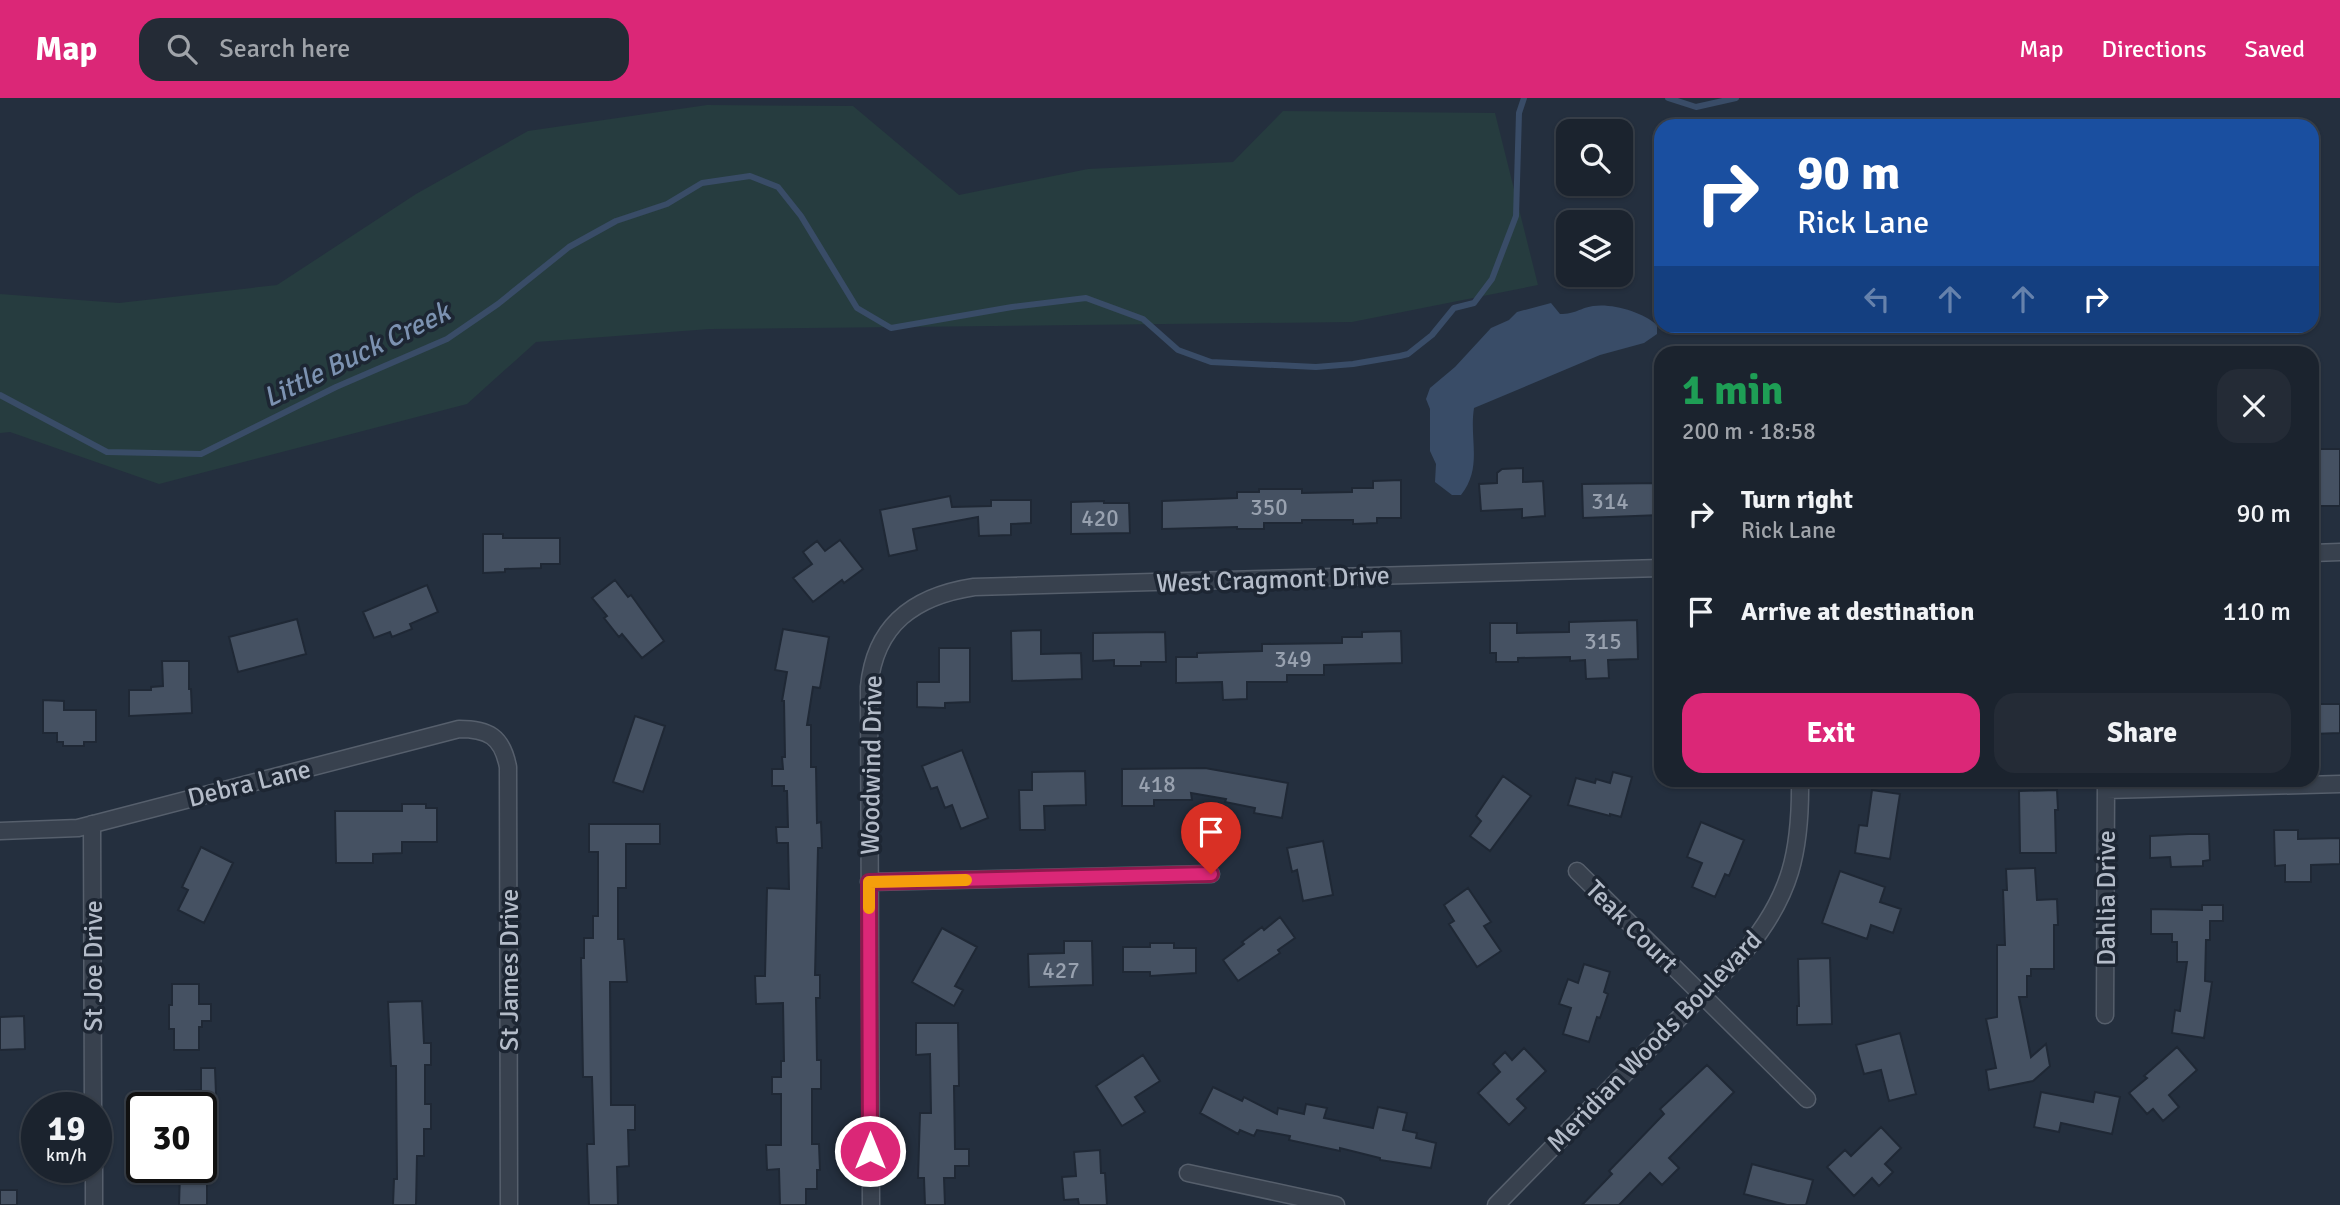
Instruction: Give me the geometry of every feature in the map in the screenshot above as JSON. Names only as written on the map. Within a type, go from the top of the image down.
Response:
[{"type":"street","points":[[2319,553],[2340,552]]},
{"type":"street","name":"West Cragmont Drive","points":[[895,624],[915,606],[931,597],[947,591],[974,587],[1654,568]]},
{"type":"street","name":"Woodwind Drive","points":[[871,1205],[870,680],[878,651],[895,624]]},
{"type":"street","name":"Debra Lane","points":[[0,831],[78,828],[458,729],[476,729],[495,738]]},
{"type":"street","name":"St James Drive","points":[[495,738],[503,750],[508,767],[509,1205]]},
{"type":"street","points":[[2319,784],[2340,784]]},
{"type":"street","name":"Meridian Woods Boulevard","points":[[1496,1205],[1751,944],[1781,897],[1798,843],[1800,787]]},
{"type":"street","name":"Dahlia Drive","points":[[2105,1015],[2106,787]]},
{"type":"street","name":"St Joe Drive","points":[[92,824],[93,1092]]},
{"type":"street","name":"Teak Court","points":[[1577,871],[1807,1099]]},
{"type":"street","points":[[869,882],[1211,874]]},
{"type":"street","points":[[1188,1173],[1336,1205]]},
{"type":"street","points":[[94,1183],[94,1205]]},
{"type":"green space","points":[[707,105],[853,106],[959,195],[1088,169],[1233,162],[1283,111],[1495,113],[1538,285],[1352,322],[710,329],[536,342],[467,404],[159,484],[10,432],[0,433],[0,294],[119,303],[277,285],[416,194],[528,131]]},
{"type":"water","points":[[1551,303],[1560,314],[1601,305],[1609,306],[1651,320],[1654,322],[1654,333],[1657,334],[1644,343],[1600,355],[1474,408],[1472,474],[1461,495],[1452,495],[1435,482],[1436,464],[1430,451],[1430,409],[1426,399],[1430,388],[1455,367],[1491,328],[1509,320],[1517,312]]},
{"type":"building","points":[[2319,449],[2340,449],[2340,506],[2319,506]]},
{"type":"building","points":[[1523,468],[1523,482],[1543,481],[1545,516],[1522,518],[1522,509],[1481,511],[1479,484],[1497,483],[1497,473],[1502,469]]},
{"type":"building","points":[[1401,480],[1401,518],[1377,518],[1377,523],[1302,520],[1302,523],[1264,523],[1264,529],[1162,529],[1162,501],[1237,498],[1237,492],[1259,492],[1259,489],[1302,489],[1302,493],[1352,492],[1352,488],[1373,488],[1373,481]]},
{"type":"building","points":[[1654,483],[1654,515],[1583,518],[1582,484]]},
{"type":"building","points":[[950,496],[952,507],[991,506],[991,500],[1031,500],[1031,523],[1011,524],[1011,535],[979,536],[978,517],[913,529],[917,550],[889,556],[880,510]]},
{"type":"building","points":[[1071,502],[1129,503],[1130,533],[1071,534]]},
{"type":"building","points":[[483,534],[503,534],[503,538],[560,538],[560,564],[541,564],[541,568],[483,573]]},
{"type":"building","points":[[840,540],[863,569],[844,583],[842,580],[813,602],[793,578],[812,564],[803,552],[817,541],[825,551]]},
{"type":"building","points":[[615,580],[628,597],[631,595],[664,641],[642,658],[622,634],[619,637],[592,598]]},
{"type":"building","points":[[427,585],[438,612],[410,624],[412,629],[392,637],[390,632],[374,638],[363,612]]},
{"type":"building","points":[[297,619],[306,654],[238,672],[229,637]]},
{"type":"building","points":[[1637,620],[1638,659],[1608,660],[1609,678],[1586,679],[1585,660],[1570,661],[1570,657],[1518,658],[1518,662],[1496,662],[1496,653],[1490,653],[1490,623],[1517,623],[1517,633],[1569,632],[1569,622]]},
{"type":"building","points":[[783,629],[829,637],[820,688],[813,687],[807,725],[811,725],[811,767],[816,767],[817,823],[821,822],[822,848],[818,848],[815,975],[820,975],[820,998],[816,998],[817,1060],[821,1060],[821,1089],[812,1089],[812,1144],[819,1144],[820,1170],[817,1170],[817,1189],[806,1189],[806,1205],[780,1205],[779,1169],[767,1170],[766,1145],[781,1145],[781,1094],[772,1094],[772,1077],[781,1077],[781,1061],[784,1061],[783,1003],[756,1004],[755,976],[765,976],[767,888],[789,889],[788,843],[777,843],[776,827],[788,827],[787,791],[784,791],[784,786],[772,786],[772,769],[783,769],[782,757],[785,757],[782,701],[787,672],[775,670]]},
{"type":"building","points":[[1041,630],[1041,654],[1081,653],[1082,679],[1012,681],[1011,631]]},
{"type":"building","points":[[1401,631],[1402,663],[1324,665],[1324,675],[1287,675],[1287,682],[1247,682],[1247,699],[1223,700],[1222,682],[1176,683],[1176,657],[1197,657],[1197,653],[1262,651],[1262,644],[1342,643],[1342,637],[1362,637],[1362,632]]},
{"type":"building","points":[[1165,632],[1166,662],[1114,666],[1114,660],[1093,661],[1093,633]]},
{"type":"building","points":[[939,648],[970,648],[970,702],[945,703],[945,708],[917,707],[917,682],[939,682]]},
{"type":"building","points":[[162,661],[189,661],[192,713],[129,716],[129,690],[151,690],[151,687],[163,686]]},
{"type":"building","points":[[43,700],[64,701],[64,710],[96,710],[96,742],[84,742],[84,746],[63,746],[63,742],[57,742],[57,733],[43,733]]},
{"type":"building","points":[[2319,704],[2340,704],[2340,733],[2319,734]]},
{"type":"building","points":[[635,716],[665,726],[643,792],[613,782]]},
{"type":"building","points":[[962,750],[988,818],[961,829],[952,805],[945,808],[937,787],[931,789],[922,766]]},
{"type":"building","points":[[1205,768],[1288,783],[1282,818],[1254,813],[1255,808],[1225,802],[1226,799],[1191,793],[1192,800],[1154,800],[1154,806],[1122,806],[1122,769]]},
{"type":"building","points":[[1085,771],[1086,805],[1044,806],[1045,830],[1020,830],[1019,790],[1032,790],[1032,772]]},
{"type":"building","points":[[1613,772],[1632,777],[1621,817],[1568,805],[1576,778],[1595,783],[1596,779],[1610,783]]},
{"type":"building","points":[[1503,776],[1531,796],[1490,851],[1470,836],[1481,821],[1476,816]]},
{"type":"building","points":[[1872,790],[1900,794],[1890,859],[1855,853],[1859,825],[1867,826]]},
{"type":"building","points":[[2057,790],[2056,853],[2020,853],[2019,791]]},
{"type":"building","points":[[402,804],[426,804],[426,808],[437,808],[437,842],[402,842],[402,853],[373,854],[373,863],[336,863],[335,811],[402,811]]},
{"type":"building","points":[[1701,822],[1744,840],[1729,876],[1725,874],[1715,897],[1692,887],[1702,863],[1687,857]]},
{"type":"building","points":[[589,824],[660,824],[660,844],[626,844],[626,888],[618,888],[618,939],[624,939],[627,982],[610,982],[611,1105],[635,1105],[635,1130],[628,1130],[629,1166],[617,1167],[618,1205],[589,1205],[587,1144],[594,1144],[592,1077],[583,1077],[581,958],[584,958],[584,938],[593,938],[593,916],[598,916],[598,852],[589,852]]},
{"type":"building","points":[[2274,830],[2298,830],[2298,839],[2340,838],[2340,864],[2311,865],[2311,882],[2285,882],[2285,865],[2275,866]]},
{"type":"building","points":[[2209,834],[2210,860],[2203,861],[2203,866],[2171,867],[2170,857],[2150,858],[2150,836]]},
{"type":"building","points":[[1323,841],[1333,895],[1303,901],[1297,870],[1292,872],[1287,848]]},
{"type":"building","points":[[201,847],[233,863],[204,923],[178,910],[188,890],[182,887]]},
{"type":"building","points":[[2035,868],[2037,900],[2057,899],[2058,925],[2054,925],[2054,969],[2031,969],[2031,976],[2027,976],[2027,997],[2019,997],[2031,1057],[2046,1044],[2050,1066],[2033,1081],[1989,1090],[1986,1070],[1996,1068],[1986,1019],[1997,1017],[1997,945],[2005,945],[2003,890],[2007,890],[2006,869]]},
{"type":"building","points":[[1840,871],[1885,887],[1880,902],[1901,909],[1893,933],[1871,925],[1867,939],[1822,923]]},
{"type":"building","points":[[1468,888],[1491,922],[1484,926],[1501,951],[1477,967],[1449,924],[1454,921],[1444,905]]},
{"type":"building","points":[[2202,905],[2223,905],[2223,921],[2210,921],[2210,940],[2206,940],[2205,981],[2212,982],[2204,1038],[2172,1033],[2175,1010],[2180,1011],[2187,962],[2177,962],[2177,942],[2172,942],[2172,934],[2151,934],[2151,909],[2202,910]]},
{"type":"building","points":[[1280,917],[1295,938],[1278,950],[1280,953],[1238,981],[1223,960],[1244,944],[1242,942]]},
{"type":"building","points":[[942,928],[977,947],[955,986],[963,990],[954,1006],[912,982]]},
{"type":"building","points":[[1064,941],[1092,941],[1093,985],[1029,987],[1028,954],[1064,953]]},
{"type":"building","points":[[1150,943],[1174,943],[1174,948],[1196,948],[1196,973],[1150,976],[1150,972],[1123,972],[1123,947],[1150,947]]},
{"type":"building","points":[[1830,958],[1832,1024],[1797,1025],[1798,959]]},
{"type":"building","points":[[1584,964],[1610,972],[1604,992],[1608,994],[1589,1042],[1563,1034],[1571,1008],[1559,1004],[1568,979],[1578,983]]},
{"type":"building","points":[[172,984],[199,984],[199,1004],[211,1004],[211,1021],[202,1021],[202,1027],[199,1027],[199,1050],[174,1050],[174,1029],[169,1029]]},
{"type":"building","points":[[422,1001],[424,1043],[431,1043],[431,1065],[425,1065],[425,1104],[431,1104],[431,1129],[424,1129],[424,1156],[417,1156],[416,1205],[393,1205],[394,1179],[397,1179],[396,1066],[391,1066],[388,1002]]},
{"type":"building","points":[[24,1016],[25,1049],[0,1050],[0,1017]]},
{"type":"building","points":[[916,1023],[958,1023],[959,1086],[954,1086],[955,1149],[969,1149],[969,1166],[955,1166],[955,1178],[944,1178],[945,1205],[925,1205],[924,1178],[918,1178],[920,1113],[931,1113],[930,1054],[916,1055]]},
{"type":"building","points":[[1900,1033],[1916,1094],[1889,1101],[1881,1070],[1864,1074],[1856,1045]]},
{"type":"building","points":[[2177,1047],[2197,1070],[2169,1095],[2179,1107],[2163,1121],[2153,1109],[2147,1114],[2129,1093]]},
{"type":"building","points":[[1524,1048],[1546,1071],[1517,1099],[1526,1108],[1509,1125],[1478,1093],[1500,1072],[1493,1064],[1505,1052],[1512,1060]]},
{"type":"building","points":[[1143,1055],[1160,1081],[1135,1097],[1145,1112],[1122,1126],[1096,1086]]},
{"type":"building","points":[[1707,1065],[1734,1092],[1669,1158],[1679,1168],[1662,1185],[1650,1173],[1619,1205],[1582,1205],[1612,1174],[1609,1171],[1664,1114],[1660,1109]]},
{"type":"building","points":[[201,1068],[215,1068],[216,1092],[176,1092],[201,1090]]},
{"type":"building","points":[[1213,1087],[1242,1101],[1244,1097],[1277,1114],[1278,1108],[1304,1114],[1306,1104],[1327,1108],[1324,1118],[1373,1128],[1378,1107],[1407,1113],[1403,1130],[1417,1133],[1416,1138],[1436,1143],[1431,1168],[1380,1160],[1340,1148],[1340,1151],[1289,1140],[1290,1136],[1257,1130],[1254,1136],[1240,1130],[1238,1134],[1200,1113]]},
{"type":"building","points":[[2041,1092],[2093,1102],[2095,1092],[2120,1097],[2112,1134],[2061,1123],[2059,1132],[2034,1127]]},
{"type":"building","points":[[1881,1127],[1901,1148],[1885,1164],[1893,1172],[1879,1186],[1872,1178],[1854,1196],[1827,1167],[1845,1150],[1851,1156]]},
{"type":"building","points":[[1100,1150],[1107,1205],[1079,1205],[1078,1199],[1064,1200],[1062,1177],[1076,1176],[1074,1152]]},
{"type":"building","points":[[1752,1164],[1813,1180],[1806,1205],[1787,1205],[1744,1194]]},
{"type":"building","points":[[180,1183],[207,1183],[207,1205],[179,1205]]},
{"type":"building","points":[[0,1190],[17,1190],[17,1205],[0,1205]]},
{"type":"waterway","name":"Little Buck Creek","points":[[0,395],[107,452],[201,454],[336,387],[447,339],[498,304],[569,247],[616,221],[667,204],[702,183],[750,176],[778,187],[801,216],[857,308],[891,328],[1012,307],[1086,298],[1143,319],[1178,350],[1211,362],[1316,367],[1400,356],[1408,354],[1432,335],[1454,308],[1474,303],[1492,279],[1516,216],[1519,113],[1524,98]]},
{"type":"waterway","name":"Little Buck Creek","points":[[1668,98],[1696,107],[1736,98]]},
{"type":"slow traffic","points":[[869,908],[869,882],[966,880]]},
{"type":"route","points":[[870,1151],[869,882],[1211,874]]}]
